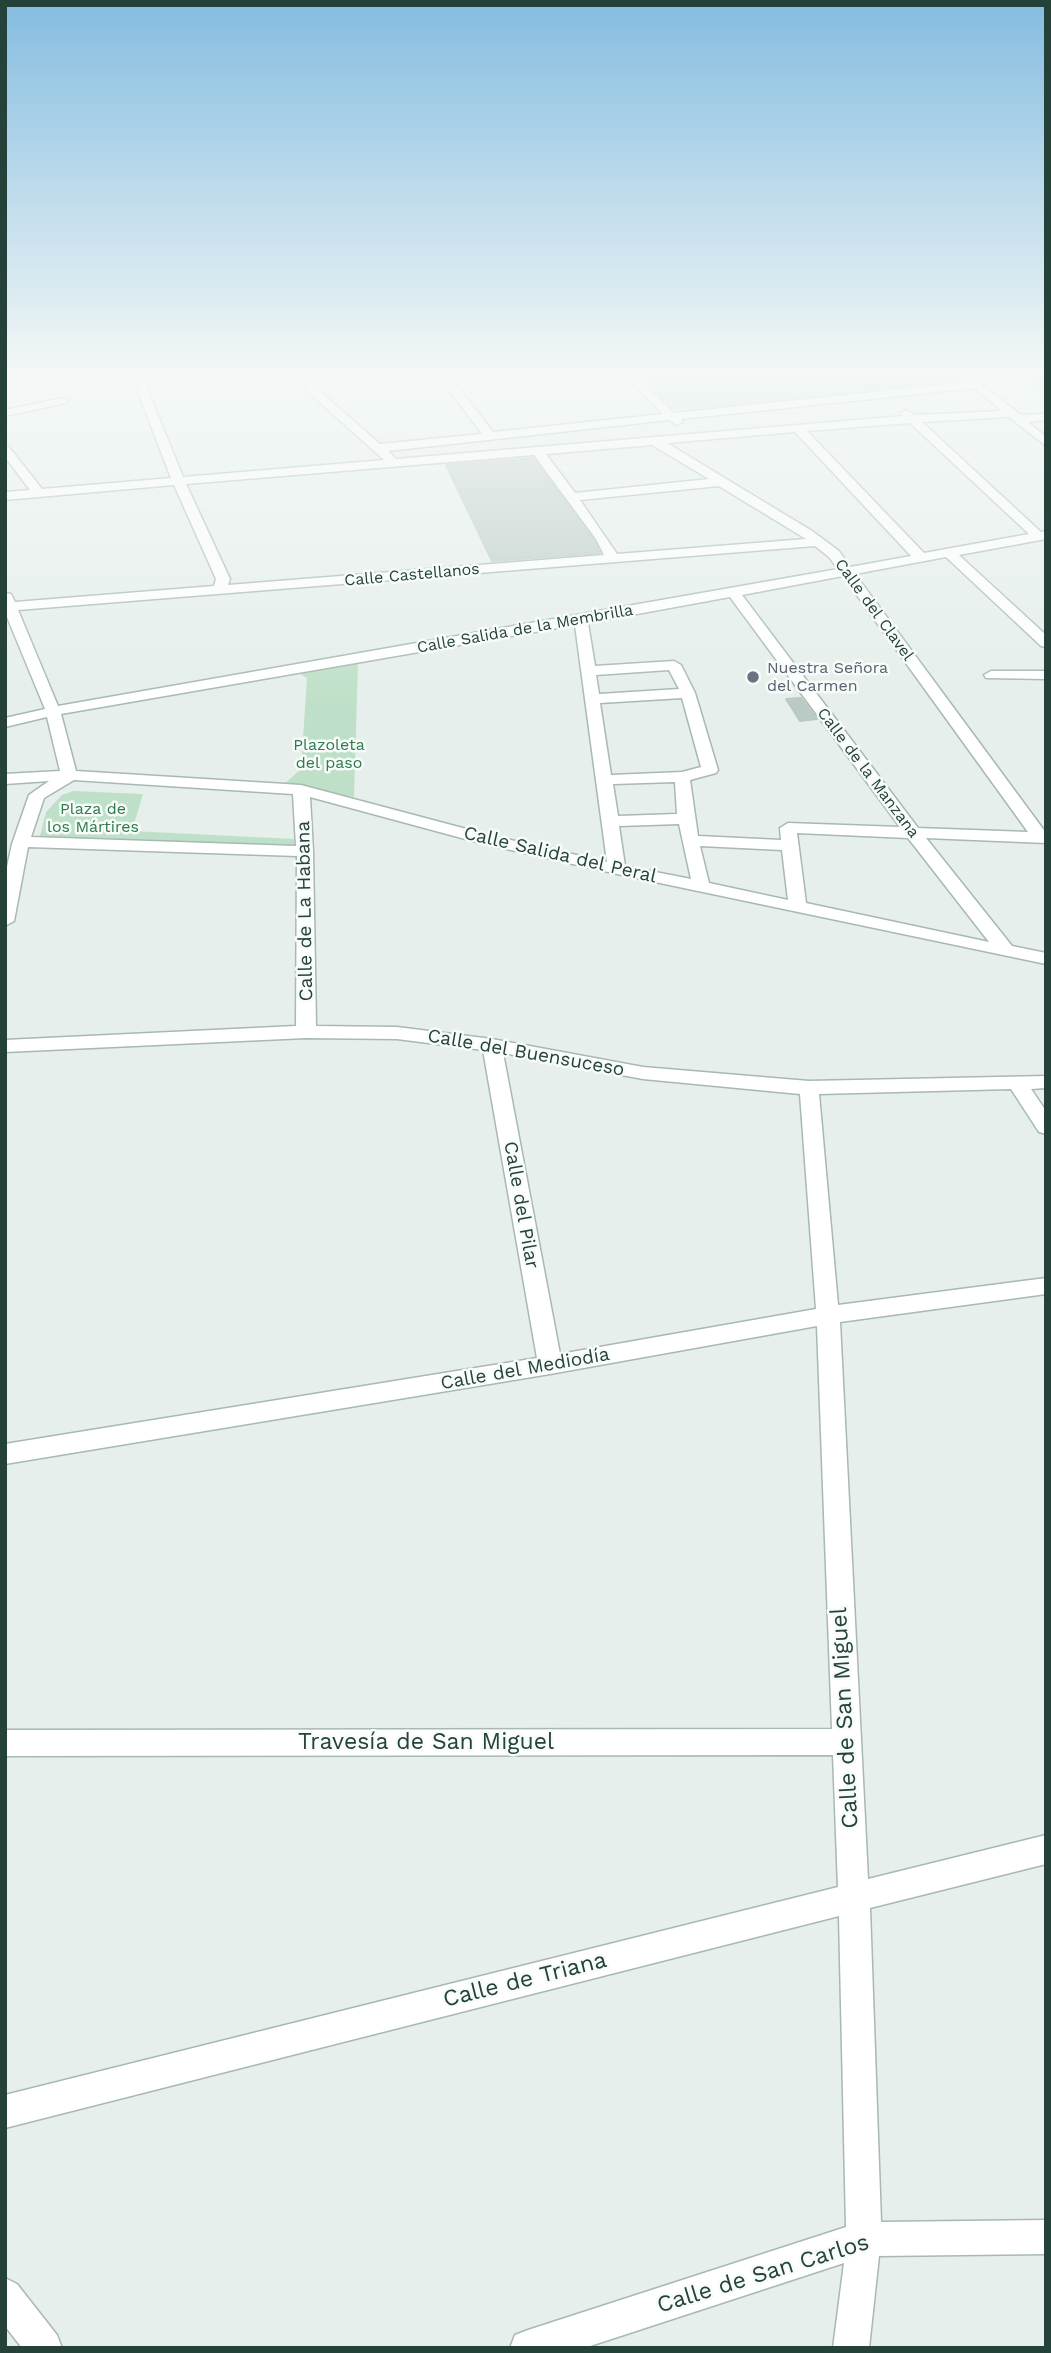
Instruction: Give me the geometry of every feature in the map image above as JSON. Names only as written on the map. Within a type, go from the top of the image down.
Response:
[{"type":"street","points":[[32,484],[39,493]]},
{"type":"street","points":[[5,496],[146,484]]},
{"type":"street","points":[[180,484],[223,579],[220,590]]},
{"type":"street","points":[[563,484],[602,538],[612,558]]},
{"type":"street","points":[[572,496],[701,484]]},
{"type":"street","name":"Calle del Clavel","points":[[723,484],[835,554],[1043,838]]},
{"type":"street","points":[[850,484],[920,557]]},
{"type":"street","points":[[984,484],[1042,536]]},
{"type":"street","name":"Calle Salida de la Membrilla","points":[[5,723],[53,711],[581,620],[1042,536]]},
{"type":"street","name":"Calle Castellanos","points":[[7,603],[220,590],[818,542]]},
{"type":"street","points":[[949,553],[1046,643]]},
{"type":"street","name":"Calle de la Manzana","points":[[733,592],[913,833],[1006,951]]},
{"type":"street","points":[[5,921],[21,842],[37,795],[71,775],[67,769],[53,711],[7,603]]},
{"type":"street","points":[[581,620],[617,869]]},
{"type":"street","points":[[588,671],[674,664],[688,693],[710,770],[682,777],[604,780]]},
{"type":"street","points":[[991,675],[1046,675]]},
{"type":"street","points":[[592,699],[688,693]]},
{"type":"street","name":"Calle Salida del Peral","points":[[5,779],[71,775],[301,790],[486,839],[617,869],[1046,960]]},
{"type":"street","points":[[682,777],[686,818],[701,887]]},
{"type":"street","name":"Calle de La Habana","points":[[301,790],[305,851],[306,1032]]},
{"type":"street","points":[[609,821],[686,818]]},
{"type":"street","points":[[691,841],[913,833],[1043,838]]},
{"type":"street","points":[[789,837],[797,908]]},
{"type":"street","points":[[21,842],[305,851]]},
{"type":"street","name":"Calle del Buensuceso","points":[[5,1046],[306,1032],[397,1033],[492,1045],[643,1073],[809,1088],[1046,1082]]},
{"type":"street","name":"Calle del Pilar","points":[[492,1045],[550,1365]]},
{"type":"street","points":[[1017,1083],[1046,1127]]},
{"type":"street","name":"Calle de San Miguel","points":[[809,1088],[828,1315],[854,1897],[864,2239],[851,2348]]},
{"type":"street","name":"Calle del Mediodía","points":[[5,1454],[550,1365],[828,1315],[1045,1290]]},
{"type":"street","name":"Travesía de San Miguel","points":[[5,1743],[846,1742]]},
{"type":"street","name":"Calle de Triana","points":[[5,2112],[1046,1849]]},
{"type":"street","name":"Calle de San Carlos","points":[[528,2348],[864,2239],[1046,2237]]},
{"type":"street","points":[[5,2296],[44,2348]]},
{"type":"green space","name":"Plazoleta del paso","points":[[358,662],[354,797],[283,785],[301,769],[307,678],[300,674]]},
{"type":"green space","name":"Plaza de los Mártires","points":[[73,791],[143,794],[132,831],[294,839],[293,856],[39,840],[46,812],[62,795]]},
{"type":"building","points":[[455,484],[552,484],[594,540],[600,553],[492,561]]},
{"type":"building","points":[[801,698],[817,719],[800,721],[786,699]]},
{"type":"place","name":"Nuestra Señora del Carmen","points":[[753,677]]}]
